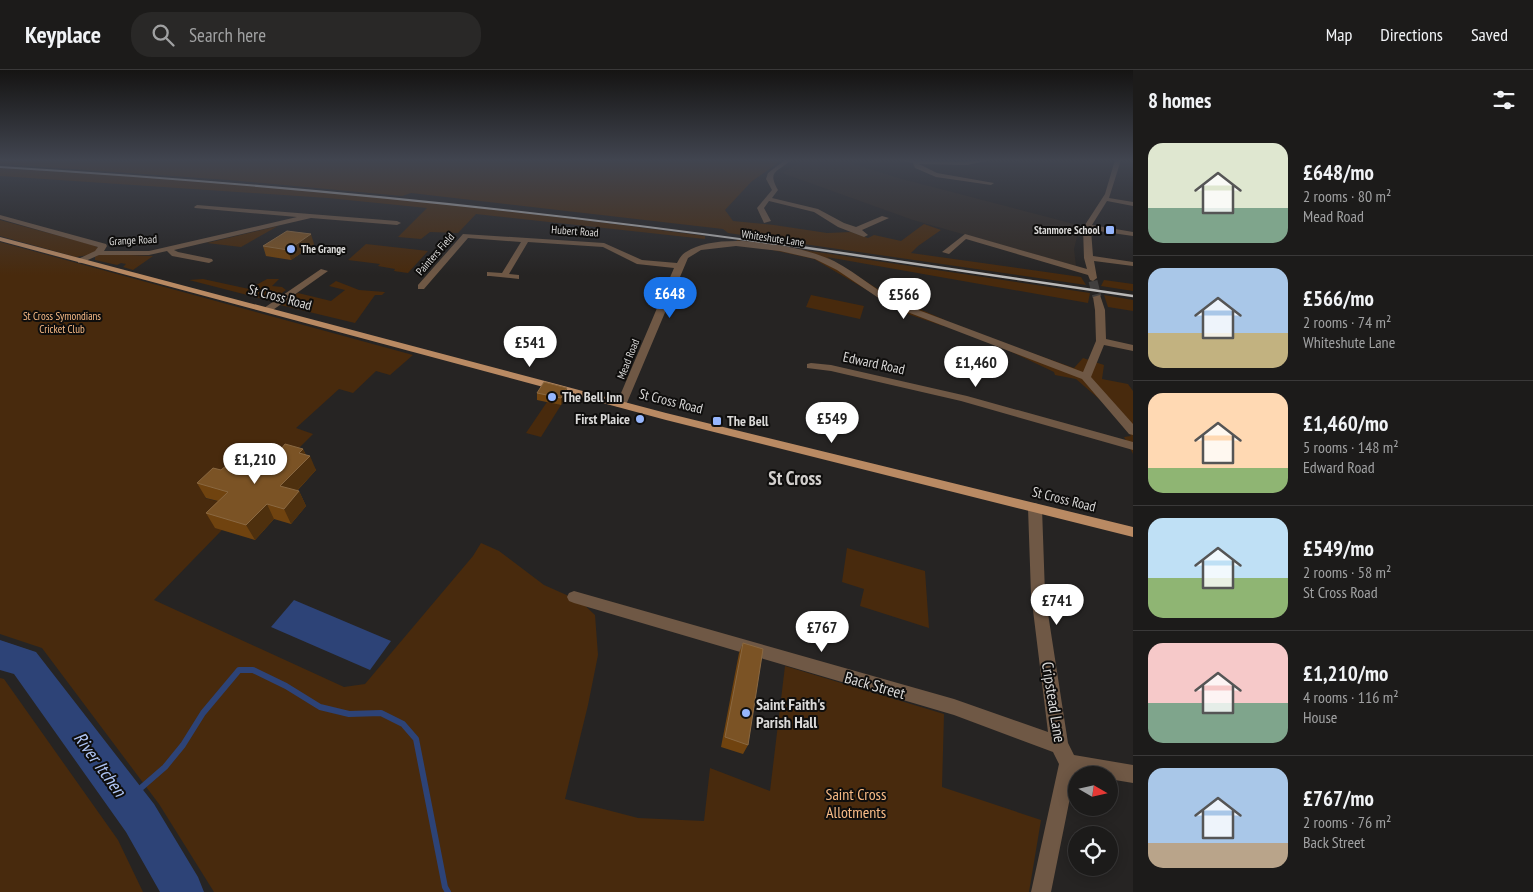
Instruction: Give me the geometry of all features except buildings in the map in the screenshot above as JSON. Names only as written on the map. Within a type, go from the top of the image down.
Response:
[{"type":"main road","name":"St Cross Road","points":[[0,239],[621,405],[1133,532]]},
{"type":"street","points":[[767,221],[760,208],[768,199],[816,210],[841,225],[864,235]]},
{"type":"street","points":[[946,252],[965,236],[1092,277],[1088,258],[1088,227],[1105,199],[1133,204]]},
{"type":"street","points":[[197,207],[397,223]]},
{"type":"street","name":"Grange Road","points":[[81,261],[98,253],[137,254],[169,249],[312,216]]},
{"type":"street","name":"Grange Road","points":[[0,217],[103,246],[98,253]]},
{"type":"street","points":[[856,230],[884,218]]},
{"type":"street","points":[[1088,227],[1133,234]]},
{"type":"street","name":"Hubert Road","points":[[466,236],[604,245],[613,248],[628,259],[645,264],[678,266]]},
{"type":"street","name":"Painters Field","points":[[421,287],[466,236]]},
{"type":"street","points":[[504,276],[526,239]]},
{"type":"street","name":"Mead Road","points":[[621,405],[678,266],[687,254],[709,246],[730,244]]},
{"type":"street","name":"Whiteshute Lane","points":[[730,244],[774,248],[816,257],[831,264],[899,306],[1086,376]]},
{"type":"street","name":"Grange Road","points":[[169,249],[175,254],[208,261]]},
{"type":"street","points":[[1088,258],[1133,264]]},
{"type":"street","points":[[267,310],[324,271]]},
{"type":"street","points":[[490,274],[516,277]]},
{"type":"street","points":[[1097,297],[1100,310],[1101,341],[1086,376],[1133,431]]},
{"type":"street","points":[[1101,341],[1133,348]]},
{"type":"street","name":"Edward Road","points":[[811,366],[831,368],[963,398],[1133,446]]},
{"type":"street","name":"Cripstead Lane","points":[[1035,508],[1038,594],[1059,745],[1068,763]]},
{"type":"street","name":"Back Street","points":[[574,597],[954,707],[1059,745]]},
{"type":"street","points":[[1041,892],[1068,763],[1133,774]]},
{"type":"shaded area","points":[[853,198],[976,198],[1074,224],[1079,229],[1074,249],[1076,266],[913,220]]},
{"type":"green space","points":[[332,198],[387,198],[442,204],[617,224],[705,236],[705,239],[476,214],[458,233],[430,232],[421,239],[398,237],[427,208]]},
{"type":"green space","points":[[457,198],[736,198],[725,210],[733,221],[827,233],[851,232],[868,238],[874,235],[901,241],[924,224],[941,230],[911,253],[1081,277],[1086,285],[728,233],[723,229]]},
{"type":"green space","points":[[0,220],[93,245],[99,248],[99,250],[89,255],[76,257],[0,236]]},
{"type":"green space","points":[[278,226],[241,247],[207,243]]},
{"type":"green space","points":[[737,240],[1090,293],[1088,303],[827,257],[889,296],[945,320],[943,326],[908,314],[814,259],[736,242]]},
{"type":"green space","points":[[0,242],[413,355],[390,375],[376,371],[353,393],[339,389],[296,428],[313,434],[289,458],[274,455],[221,482],[205,498],[236,506],[222,530],[154,600],[344,687],[365,684],[473,556],[481,543],[499,551],[544,585],[580,601],[595,615],[598,655],[565,799],[638,818],[704,821],[710,768],[770,791],[785,666],[944,714],[942,787],[1041,820],[1029,892],[214,892],[159,804],[42,648],[0,634]]},
{"type":"green space","points":[[366,244],[428,251],[408,273],[378,266],[380,264],[348,260]]},
{"type":"green space","points":[[100,254],[153,256],[133,270],[123,267],[126,264],[121,263],[117,265],[95,260],[95,257]]},
{"type":"green space","points":[[203,279],[249,289],[267,279],[279,279],[272,286],[282,287],[286,290],[271,301],[189,280]]},
{"type":"green space","points":[[1104,280],[1133,284],[1133,291],[1101,286]]},
{"type":"green space","points":[[336,281],[359,290],[385,292],[382,295],[375,295],[355,323],[280,305],[298,293],[331,301],[345,290],[329,286]]},
{"type":"green space","points":[[811,295],[864,306],[860,319],[806,307]]},
{"type":"green space","points":[[1104,295],[1133,300],[1133,311],[1108,307]]},
{"type":"green space","points":[[1003,343],[1074,368],[1083,358],[1104,365],[1102,379],[1128,384],[1133,391],[1133,454],[1124,437],[1131,436],[1106,405],[1076,379],[1055,375],[1054,372],[1003,348]]},
{"type":"green space","points":[[547,402],[561,405],[541,437],[526,433]]},
{"type":"green space","points":[[847,548],[925,571],[929,628],[860,606],[864,589],[842,582]]},
{"type":"green space","points":[[0,678],[4,679],[118,840],[143,892],[0,892]]},
{"type":"water","points":[[294,600],[391,641],[370,670],[271,627]]},
{"type":"waterway","name":"River Itchen","points":[[0,655],[25,662],[140,818],[183,892]]},
{"type":"waterway","points":[[127,800],[165,767],[183,745],[203,713],[239,670],[253,670],[286,686],[320,707],[349,714],[381,713],[403,724],[416,739],[445,887],[448,892]]},
{"type":"tunnel","points":[[1093,281],[1097,297]]},
{"type":"railway","points":[[392,198],[582,219],[776,244]]},
{"type":"railway","points":[[767,242],[1133,296]]},
{"type":"place","name":"Stanmore School","points":[[1110,230]]},
{"type":"place","name":"The Grange","points":[[291,249]]},
{"type":"place","name":"The Bell Inn","points":[[552,397]]},
{"type":"place","name":"First Plaice","points":[[640,419]]},
{"type":"place","name":"The Bell","points":[[717,421]]},
{"type":"place","name":"Saint Faith's Parish Hall","points":[[746,713]]},
{"type":"district","name":"St Cross","points":[[795,478]]},
{"type":"park label","name":"St Cross Symondians Cricket Club","points":[[62,322]]},
{"type":"park label","name":"Saint Cross Allotments","points":[[856,803]]}]
